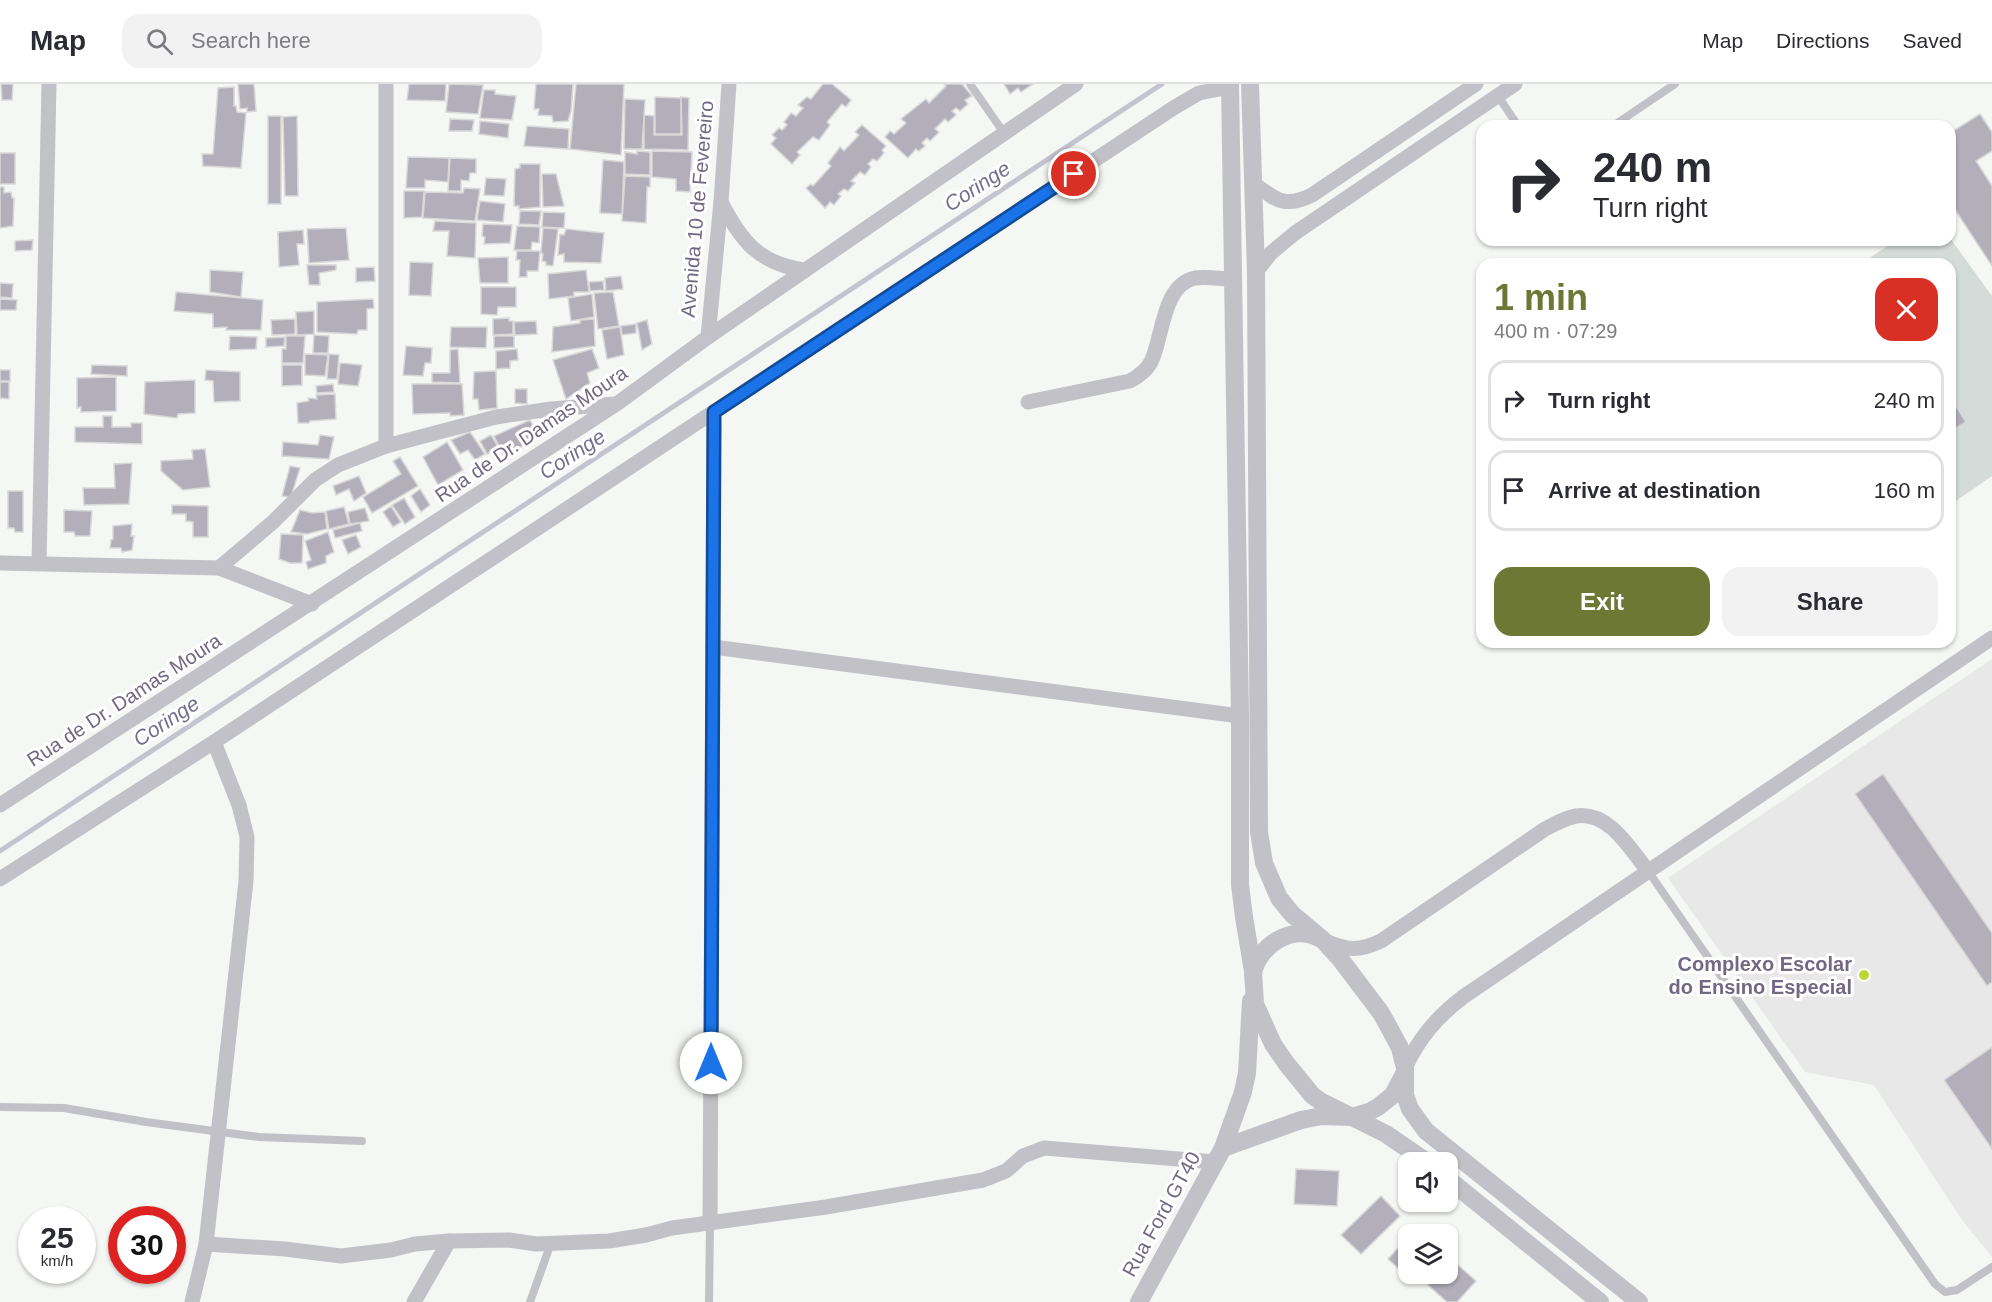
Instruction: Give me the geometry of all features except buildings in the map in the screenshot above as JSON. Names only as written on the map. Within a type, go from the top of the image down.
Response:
[{"type":"street","points":[[39,563],[49,84]]},
{"type":"street","points":[[386,84],[386,446]]},
{"type":"street","name":"Avenida 10 de Fevereiro","points":[[708,337],[729,84]]},
{"type":"street","name":"Rua de Dr. Damas Moura","points":[[0,805],[618,403],[708,337],[1076,84]]},
{"type":"street","points":[[1250,84],[1256,272],[1259,832],[1264,863],[1279,898],[1292,914],[1323,940],[1381,1013],[1400,1048],[1405,1068],[1405,1095],[1410,1109],[1426,1131],[1639,1302]]},
{"type":"street","points":[[1253,183],[1275,199],[1287,203],[1298,202],[1312,195],[1476,84]]},
{"type":"street","points":[[1256,272],[1271,253],[1295,233],[1515,84]]},
{"type":"street","points":[[0,879],[214,742],[1175,107],[1199,93],[1230,85],[1240,716],[1240,885],[1253,971],[1255,1004],[1274,1044],[1312,1095],[1386,1134],[1412,1152]]},
{"type":"street","points":[[721,202],[737,232],[757,253],[787,268],[805,270]]},
{"type":"street","points":[[1028,402],[1130,381],[1144,372],[1151,361],[1165,313],[1175,293],[1183,285],[1195,278],[1233,279]]},
{"type":"street","points":[[219,568],[273,522],[315,480],[338,465],[386,446],[496,417],[618,403]]},
{"type":"street","points":[[710,1224],[714,412]]},
{"type":"street","points":[[0,563],[219,568],[312,604]]},
{"type":"street","points":[[206,1244],[285,1249],[341,1256],[448,1241],[509,1240],[536,1244],[609,1242],[672,1228],[710,1224],[983,1180],[1006,1171],[1023,1156],[1044,1148],[1219,1155],[1301,1120],[1322,1116],[1352,1117],[1369,1112],[1386,1101],[1398,1088],[1405,1068],[1423,1035],[1448,1008],[1992,638]]},
{"type":"street","points":[[713,647],[1240,716]]},
{"type":"street","points":[[192,1302],[206,1244],[246,881],[247,837],[239,805],[214,742]]},
{"type":"street","points":[[1253,971],[1262,953],[1271,944],[1294,933],[1304,933],[1347,949],[1371,946],[1545,830],[1575,816],[1589,816],[1604,821],[1648,871]]},
{"type":"street","name":"Rua Ford GT40","points":[[1139,1302],[1219,1155],[1243,1092],[1247,1073],[1253,971]]},
{"type":"street","points":[[1458,1187],[1600,1302]]},
{"type":"street","points":[[414,1302],[448,1241]]},
{"type":"lane","points":[[970,84],[1004,133]]},
{"type":"lane","points":[[1622,120],[1675,84]]},
{"type":"lane","points":[[1498,96],[1514,120]]},
{"type":"lane","points":[[1648,871],[1935,1284],[1945,1292],[1957,1290],[1992,1267]]},
{"type":"lane","points":[[0,1107],[64,1107],[146,1122],[259,1137],[362,1141]]},
{"type":"lane","points":[[709,1302],[710,1224]]},
{"type":"lane","points":[[530,1302],[551,1243]]},
{"type":"shaded area","points":[[1888,246],[1956,246],[1992,296],[1992,476],[1956,501],[1956,258],[1869,258]]},
{"type":"shaded area","name":"Complexo Escolar do Ensino Especial","points":[[1992,659],[1992,1257],[1962,1220],[1874,1085],[1805,1072],[1668,878]]},
{"type":"waterway","name":"Coringe","points":[[0,851],[1162,84]]},
{"type":"place","name":"Complexo Escolar do Ensino Especial","points":[[1864,975]]},
{"type":"route","points":[[711,1063],[714,412],[1074,174]]}]
